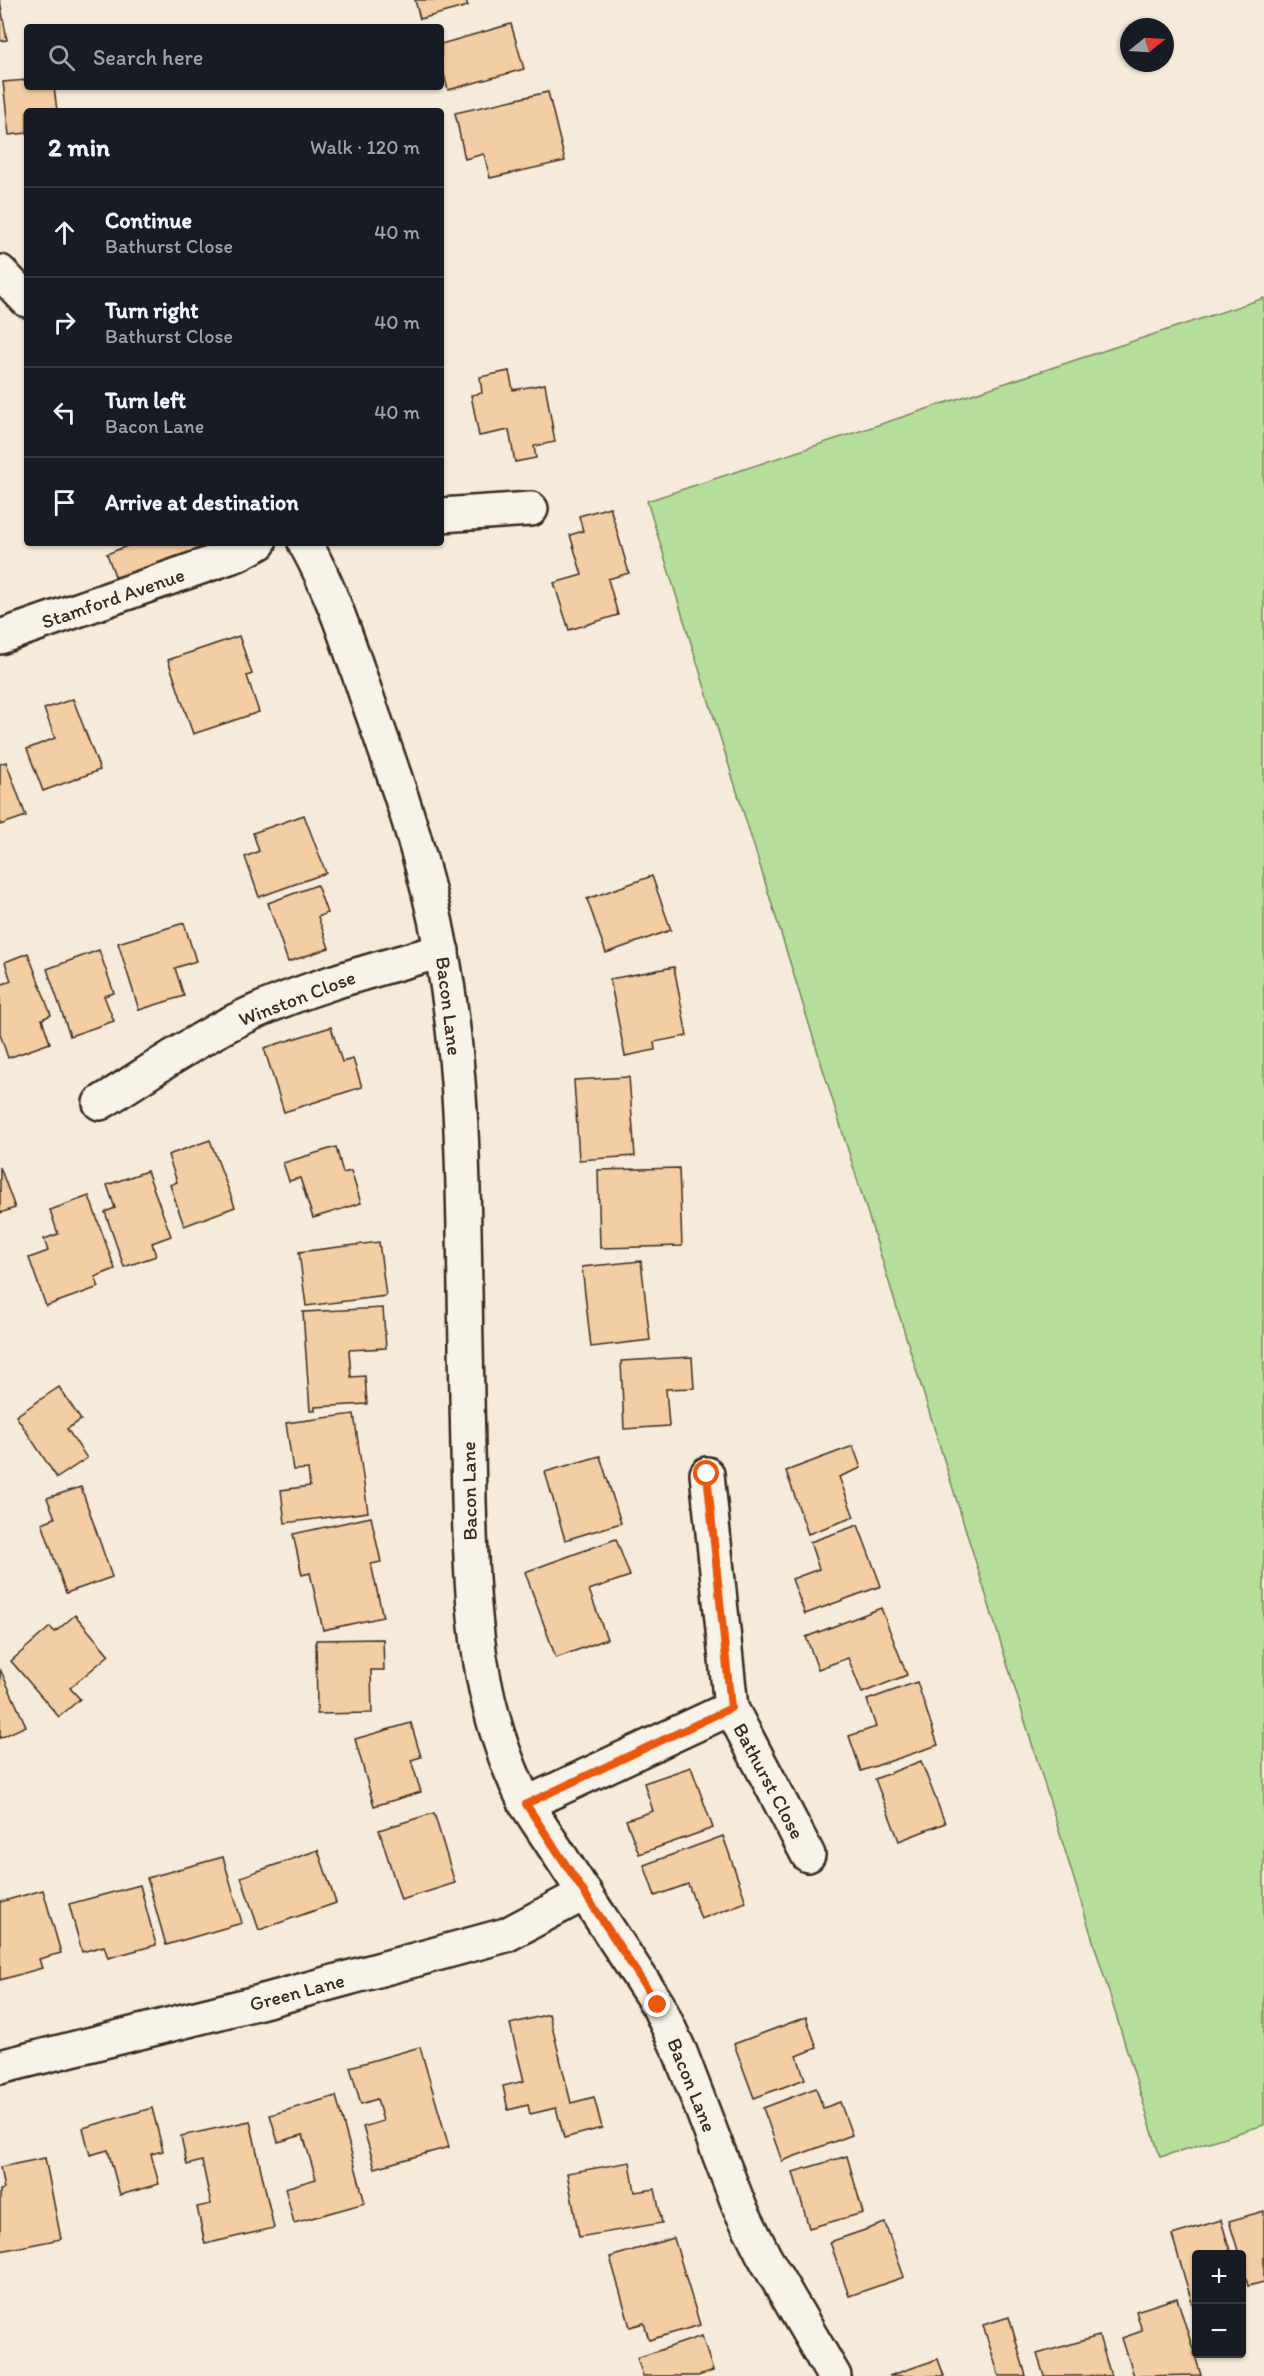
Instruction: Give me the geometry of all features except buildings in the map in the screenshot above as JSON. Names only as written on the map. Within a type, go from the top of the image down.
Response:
[{"type":"street","points":[[0,272],[24,297]]},
{"type":"street","points":[[444,515],[531,509]]},
{"type":"street","name":"Stamford Avenue","points":[[0,637],[238,554],[253,546]]},
{"type":"street","name":"Bacon Lane","points":[[306,546],[333,601],[409,818],[442,951],[460,1107],[472,1596],[485,1687],[496,1732],[509,1771],[526,1804],[658,2005],[680,2052],[740,2208],[764,2256],[834,2376]]},
{"type":"street","name":"Winston Close","points":[[100,1103],[228,1024],[289,997],[359,974],[442,951]]},
{"type":"street","name":"Bathurst Close","points":[[707,1474],[731,1708],[808,1855]]},
{"type":"street","name":"Bathurst Close","points":[[526,1804],[731,1708]]},
{"type":"street","name":"Green Lane","points":[[0,2067],[260,2002],[506,1935],[585,1893]]},
{"type":"green space","points":[[1264,298],[1264,2125],[1160,2157],[647,501]]},
{"type":"route","points":[[658,2005],[636,1968],[554,1849],[526,1804],[731,1708],[707,1474]]}]
